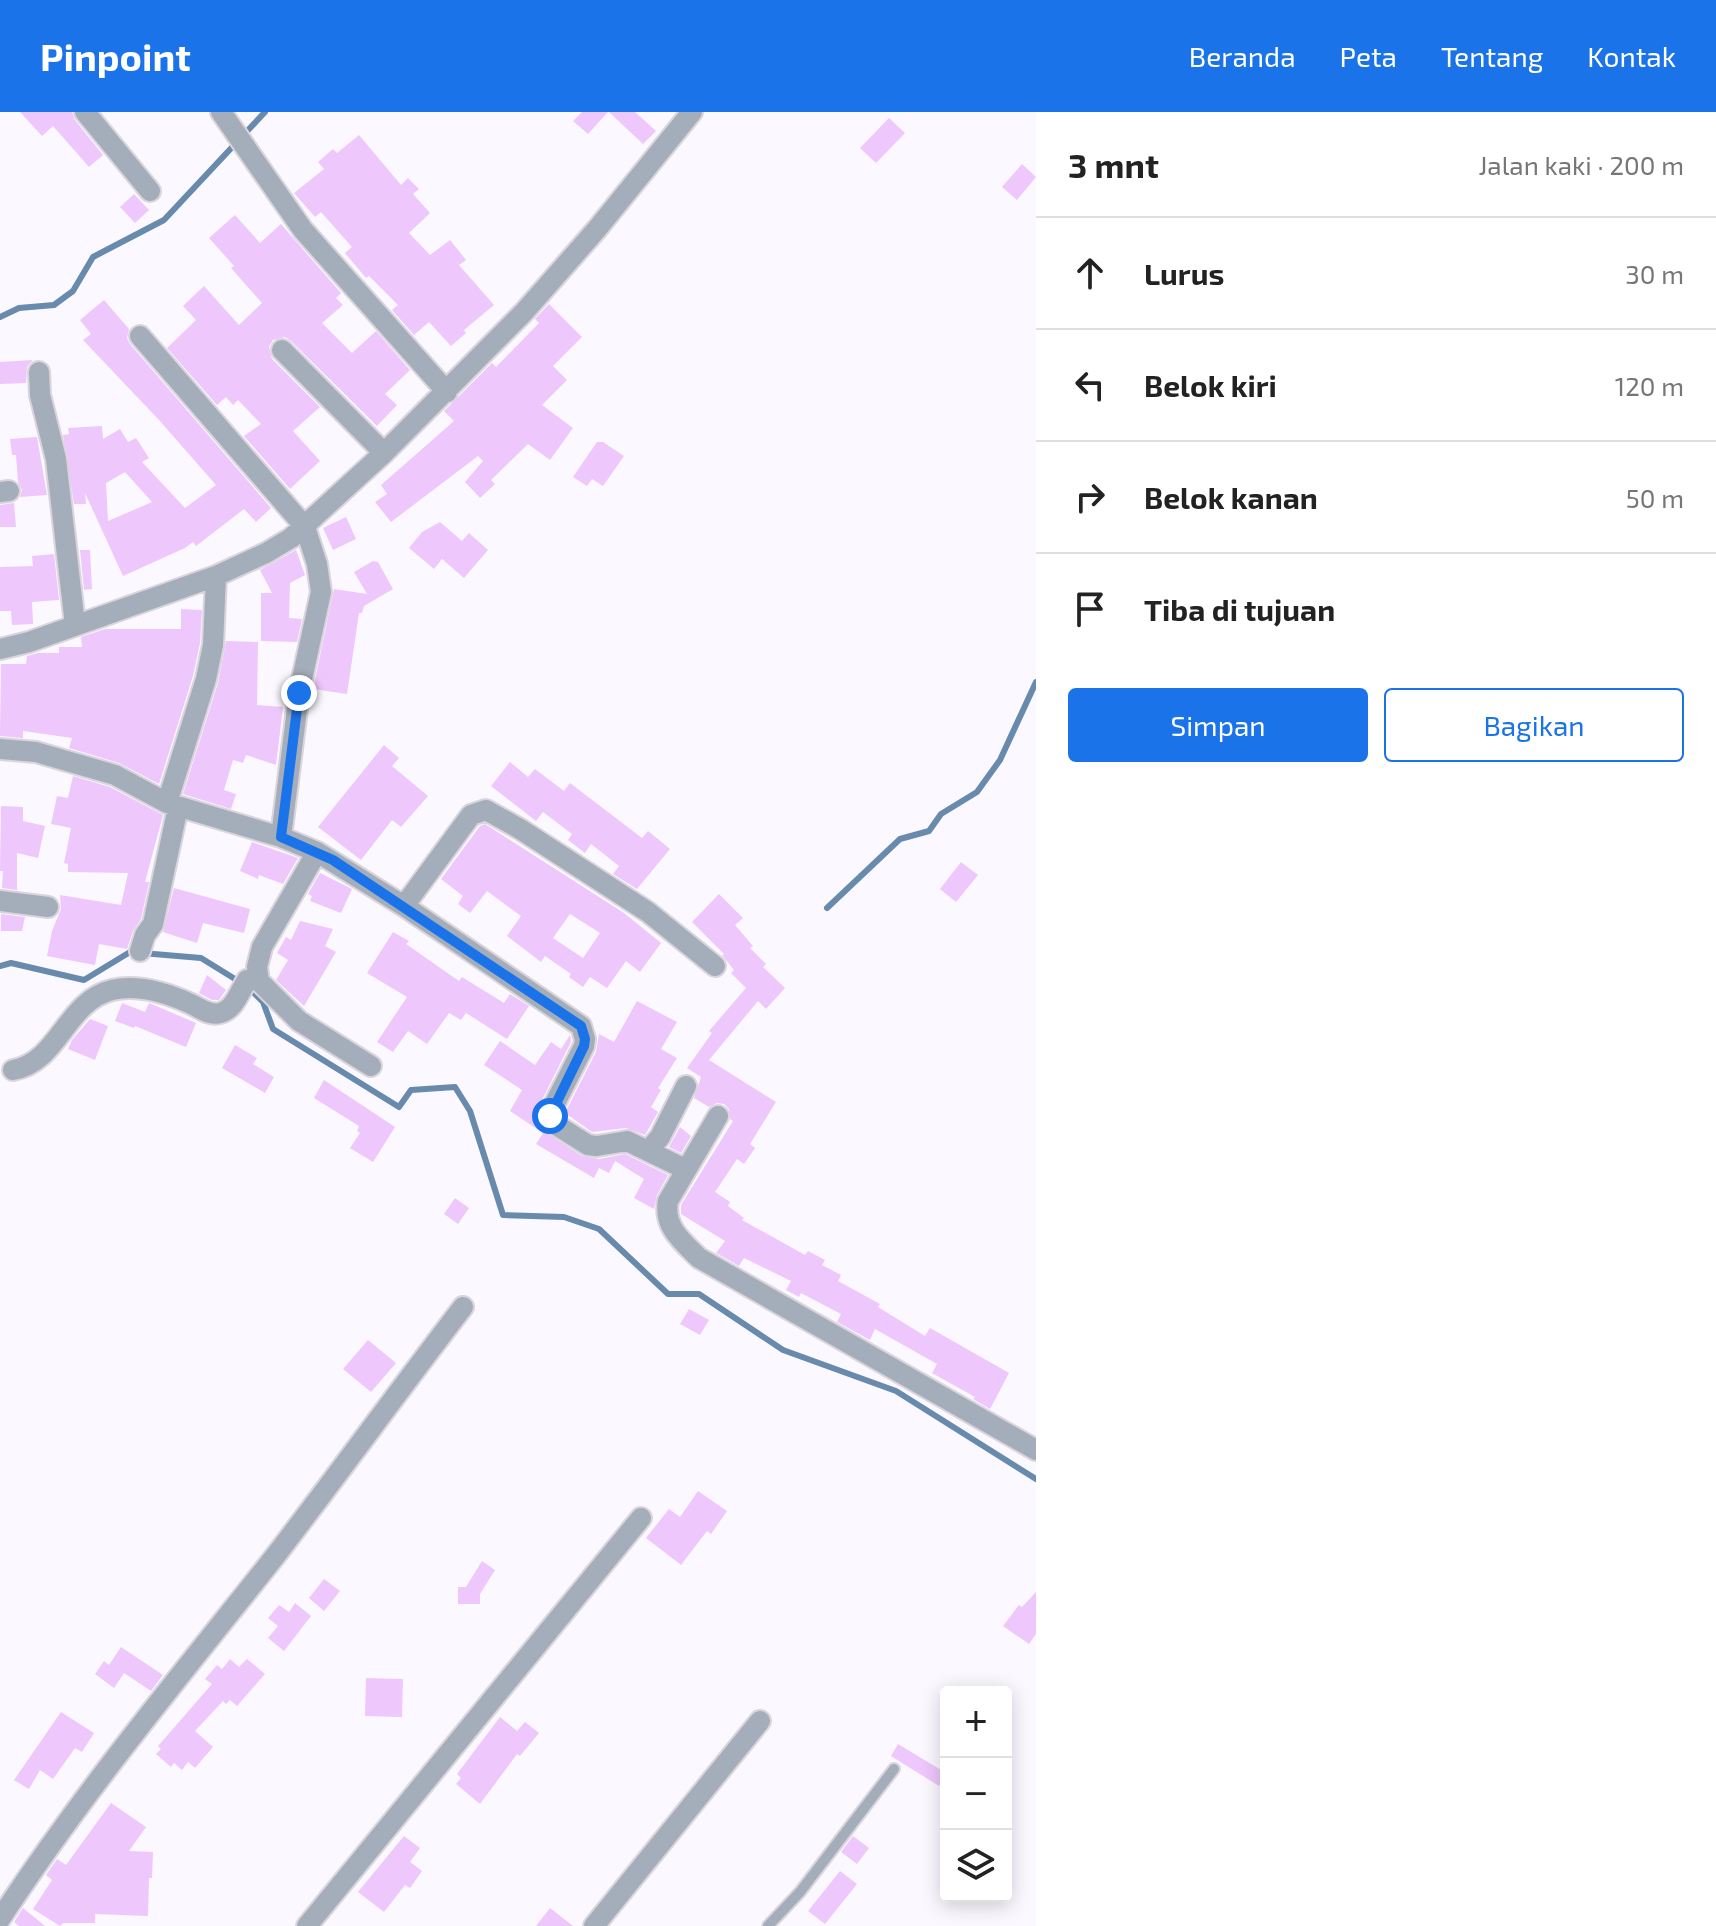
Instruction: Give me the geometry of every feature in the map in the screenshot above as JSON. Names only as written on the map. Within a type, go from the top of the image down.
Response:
[{"type":"street","points":[[85,112],[150,191]]},
{"type":"street","points":[[0,649],[29,642],[216,576],[266,553],[305,527],[447,392],[525,311],[597,229],[692,112]]},
{"type":"street","points":[[223,114],[303,230],[447,392]]},
{"type":"street","points":[[140,336],[305,527],[317,564],[321,592],[299,693],[281,837]]},
{"type":"street","points":[[282,350],[384,453]]},
{"type":"street","points":[[39,372],[40,395],[56,459],[75,625]]},
{"type":"street","points":[[140,951],[145,935],[153,924],[172,805],[213,645],[216,576]]},
{"type":"street","points":[[0,749],[36,752],[115,775],[172,805],[281,837],[317,852],[404,906],[581,1026],[584,1046],[551,1111],[553,1123],[580,1142],[592,1146],[621,1141],[649,1150],[685,1169]]},
{"type":"street","points":[[404,906],[471,815],[486,810],[648,912],[715,966]]},
{"type":"street","points":[[13,1070],[22,1069],[42,1055],[82,1004],[109,991],[131,987],[163,994],[203,1012],[220,1014],[253,980],[262,947],[317,852]]},
{"type":"street","points":[[0,901],[48,907]]},
{"type":"street","points":[[253,980],[299,1021],[371,1066]]},
{"type":"street","points":[[649,1150],[660,1137],[686,1086]]},
{"type":"street","points":[[718,1116],[668,1201],[667,1216],[677,1236],[699,1258],[1036,1450]]},
{"type":"street","points":[[0,1919],[49,1844],[123,1745],[277,1553],[463,1307]]},
{"type":"street","points":[[307,1926],[641,1518]]},
{"type":"street","points":[[594,1926],[760,1721]]},
{"type":"lane","points":[[768,1926],[800,1892],[894,1769]]},
{"type":"building","points":[[20,112],[72,112],[103,155],[89,167],[53,126],[42,136]]},
{"type":"building","points":[[582,112],[608,112],[588,134],[573,121]]},
{"type":"building","points":[[609,112],[635,112],[656,131],[643,144]]},
{"type":"building","points":[[889,118],[905,133],[876,163],[860,148]]},
{"type":"building","points":[[359,135],[401,185],[408,178],[419,189],[413,194],[430,213],[409,233],[430,255],[450,240],[466,260],[459,265],[494,305],[464,330],[466,333],[451,346],[429,322],[414,335],[392,310],[398,305],[369,276],[366,278],[345,253],[352,247],[321,212],[315,217],[294,193],[324,169],[318,162],[333,149],[337,153]]},
{"type":"building","points":[[1022,164],[1036,177],[1017,200],[1002,187]]},
{"type":"building","points":[[134,194],[149,210],[135,223],[120,207]]},
{"type":"building","points":[[235,215],[260,243],[281,224],[341,293],[336,298],[343,305],[322,323],[352,353],[376,331],[410,370],[385,394],[397,405],[377,426],[291,341],[285,337],[273,340],[269,347],[272,359],[320,407],[293,431],[320,461],[290,489],[244,436],[261,424],[238,400],[233,405],[226,397],[217,405],[167,348],[196,320],[183,306],[204,286],[239,325],[262,303],[209,238]]},
{"type":"building","points":[[104,300],[129,329],[127,338],[130,344],[271,508],[256,522],[244,509],[196,546],[193,542],[123,576],[85,493],[86,504],[74,504],[63,435],[69,434],[68,428],[102,426],[103,439],[120,429],[128,442],[136,438],[149,458],[142,462],[185,508],[216,485],[83,340],[91,334],[80,320]],"holes":[[[125,472],[152,502],[108,521],[106,483]]]},
{"type":"building","points":[[549,304],[582,337],[553,366],[567,380],[542,405],[573,428],[550,460],[528,444],[491,480],[495,484],[480,498],[465,482],[483,461],[478,456],[391,522],[375,502],[387,494],[381,485],[454,421],[444,411],[492,363],[496,367],[539,323],[535,319]]},
{"type":"building","points":[[33,360],[27,367],[26,383],[0,384],[0,362]]},
{"type":"building","points":[[37,437],[47,495],[20,497],[22,490],[18,482],[16,455],[12,455],[10,439]]},
{"type":"building","points":[[597,442],[603,442],[624,456],[603,486],[592,479],[587,486],[573,477]]},
{"type":"building","points":[[14,503],[16,527],[0,527],[0,505]]},
{"type":"building","points":[[346,517],[356,539],[333,550],[323,528]]},
{"type":"building","points":[[440,522],[462,541],[469,533],[488,550],[464,578],[442,559],[434,569],[409,548],[422,532]]},
{"type":"building","points":[[80,550],[90,550],[92,589],[84,590]]},
{"type":"building","points":[[296,550],[305,575],[290,583],[289,618],[302,619],[297,642],[261,641],[261,593],[272,593],[260,570]]},
{"type":"building","points":[[54,554],[59,600],[32,602],[33,624],[12,625],[11,611],[0,611],[0,567],[33,566],[32,556]]},
{"type":"building","points":[[373,561],[378,562],[393,589],[364,606],[362,613],[359,613],[347,694],[313,689],[334,589],[367,594],[354,572]]},
{"type":"building","points":[[181,609],[202,610],[200,643],[193,676],[159,784],[119,763],[69,748],[72,738],[23,731],[23,738],[0,736],[1,664],[26,664],[27,656],[59,653],[59,647],[82,647],[81,637],[105,629],[181,629]]},
{"type":"building","points":[[226,641],[258,642],[257,705],[283,707],[276,765],[246,755],[243,763],[233,760],[224,790],[236,794],[231,809],[183,794],[218,683]]},
{"type":"building","points":[[384,745],[399,758],[392,766],[428,796],[401,827],[392,820],[361,860],[318,827]]},
{"type":"building","points":[[510,762],[528,777],[535,769],[564,791],[570,783],[642,838],[648,831],[670,849],[637,889],[613,874],[619,866],[591,844],[585,853],[568,840],[572,834],[543,812],[536,821],[491,786]]},
{"type":"building","points":[[73,776],[110,787],[163,815],[145,882],[149,882],[141,919],[127,949],[99,944],[95,965],[47,956],[61,909],[60,895],[121,905],[128,873],[68,872],[68,864],[64,863],[71,828],[51,824],[57,796],[68,798]]},
{"type":"building","points":[[1,806],[23,807],[23,821],[45,826],[38,858],[17,853],[17,890],[2,888]]},
{"type":"building","points":[[485,824],[624,913],[661,943],[640,972],[626,961],[607,988],[590,977],[583,987],[569,977],[571,974],[545,956],[541,962],[507,936],[521,916],[487,891],[470,913],[458,904],[463,896],[441,879],[480,826]],"holes":[[[570,914],[600,933],[583,958],[553,938]]]},
{"type":"building","points":[[252,842],[298,858],[283,884],[259,875],[258,879],[240,871]]},
{"type":"building","points":[[961,862],[978,875],[956,902],[940,889]]},
{"type":"building","points":[[320,873],[352,889],[341,913],[310,901],[312,896],[308,894]]},
{"type":"building","points":[[174,888],[250,909],[244,933],[203,923],[197,943],[163,932]]},
{"type":"building","points":[[719,894],[743,918],[735,925],[753,946],[750,948],[766,964],[763,967],[785,988],[766,1009],[758,1001],[709,1060],[776,1102],[750,1144],[755,1148],[744,1164],[737,1159],[715,1192],[730,1202],[728,1206],[744,1218],[742,1220],[805,1255],[808,1251],[825,1260],[822,1265],[841,1275],[838,1281],[880,1304],[878,1307],[925,1336],[930,1328],[1009,1373],[990,1409],[932,1373],[937,1364],[875,1329],[870,1340],[837,1322],[841,1314],[801,1293],[799,1297],[786,1290],[791,1281],[744,1258],[739,1266],[716,1253],[725,1241],[681,1214],[681,1205],[733,1121],[724,1104],[709,1107],[694,1098],[701,1077],[687,1068],[712,1033],[709,1031],[746,988],[731,973],[734,970],[724,954],[692,922]]},
{"type":"building","points":[[1,914],[25,917],[22,931],[1,931]]},
{"type":"building","points":[[300,921],[333,929],[325,946],[336,952],[304,1006],[276,980],[288,960],[277,953],[286,937],[291,940]]},
{"type":"building","points":[[393,932],[459,981],[462,977],[504,1003],[510,994],[529,1006],[507,1039],[466,1013],[461,1020],[449,1013],[427,1044],[408,1031],[393,1052],[377,1042],[407,997],[367,973]]},
{"type":"building","points":[[207,975],[226,990],[219,1000],[199,993]]},
{"type":"building","points":[[637,1001],[677,1022],[661,1049],[677,1058],[658,1088],[661,1090],[651,1107],[658,1112],[645,1135],[626,1128],[592,1132],[565,1113],[596,1052],[599,1034],[614,1042]]},
{"type":"building","points":[[122,1003],[145,1012],[149,1003],[196,1023],[186,1047],[115,1021]]},
{"type":"building","points":[[90,1019],[108,1026],[95,1060],[68,1049]]},
{"type":"building","points":[[570,1035],[571,1042],[539,1106],[542,1130],[582,1156],[599,1159],[625,1154],[668,1175],[657,1195],[654,1209],[634,1198],[644,1179],[615,1161],[609,1173],[599,1168],[594,1178],[536,1144],[543,1133],[510,1111],[522,1090],[484,1065],[500,1041],[535,1065],[551,1042],[561,1049]]},
{"type":"building","points":[[235,1045],[257,1058],[253,1064],[274,1077],[265,1093],[222,1068]]},
{"type":"building","points":[[324,1080],[395,1127],[373,1162],[350,1148],[360,1133],[357,1131],[359,1126],[314,1098]]},
{"type":"building","points":[[680,1127],[691,1136],[681,1153],[669,1147]]},
{"type":"building","points":[[455,1198],[469,1208],[458,1224],[444,1214]]},
{"type":"building","points":[[689,1309],[709,1320],[700,1335],[680,1324]]},
{"type":"building","points":[[368,1340],[396,1363],[371,1392],[343,1369]]},
{"type":"building","points":[[698,1491],[727,1511],[711,1534],[707,1531],[681,1565],[646,1538],[669,1509],[680,1517]]},
{"type":"building","points":[[482,1561],[495,1570],[480,1594],[480,1604],[458,1604],[458,1587],[466,1587]]},
{"type":"building","points":[[324,1579],[340,1591],[324,1611],[309,1598]]},
{"type":"building","points":[[1036,1592],[1036,1634],[1029,1644],[1003,1626],[1019,1605],[1022,1607]]},
{"type":"building","points":[[295,1603],[311,1616],[284,1651],[268,1638],[278,1626],[268,1618],[279,1605],[289,1612]]},
{"type":"building","points":[[121,1647],[163,1675],[151,1691],[124,1673],[114,1688],[95,1674],[104,1661],[109,1665]]},
{"type":"building","points":[[230,1659],[239,1667],[247,1659],[265,1674],[237,1706],[230,1700],[226,1704],[223,1701],[195,1731],[213,1747],[195,1768],[188,1762],[182,1770],[174,1763],[171,1767],[156,1754],[161,1749],[158,1746],[212,1684],[205,1679],[217,1665],[222,1669]]},
{"type":"building","points":[[366,1678],[403,1679],[402,1717],[365,1716]]},
{"type":"building","points":[[61,1712],[94,1733],[82,1752],[75,1748],[53,1779],[40,1770],[29,1789],[14,1780]]},
{"type":"building","points":[[500,1717],[517,1731],[525,1722],[539,1733],[520,1756],[517,1754],[480,1804],[456,1784],[461,1778],[457,1774]]},
{"type":"building","points":[[898,1744],[940,1769],[939,1786],[891,1756]]},
{"type":"building","points":[[111,1803],[146,1827],[129,1851],[153,1852],[148,1916],[95,1914],[95,1923],[63,1923],[60,1926],[33,1909],[52,1880],[46,1875],[57,1859],[66,1865]]},
{"type":"building","points":[[404,1836],[420,1848],[410,1862],[422,1871],[410,1888],[405,1885],[384,1912],[358,1892]]},
{"type":"building","points":[[853,1836],[869,1848],[857,1864],[841,1852]]},
{"type":"building","points":[[840,1871],[857,1884],[825,1924],[808,1911]]},
{"type":"building","points":[[23,1908],[45,1926],[19,1926],[14,1922]]},
{"type":"building","points":[[550,1908],[573,1926],[536,1926]]},
{"type":"waterway","points":[[0,317],[19,308],[54,305],[73,291],[93,257],[164,220],[265,112]]},
{"type":"waterway","points":[[827,908],[900,839],[929,831],[941,814],[977,792],[1000,760],[1036,682]]},
{"type":"waterway","points":[[0,966],[11,963],[84,980],[130,952],[201,958],[248,987],[263,1002],[273,1029],[399,1107],[411,1090],[455,1087],[470,1111],[503,1215],[564,1217],[599,1229],[668,1294],[699,1294],[783,1350],[896,1391],[1036,1479]]},
{"type":"route","points":[[299,693],[281,837],[333,860],[581,1026],[584,1046],[550,1116]]}]
